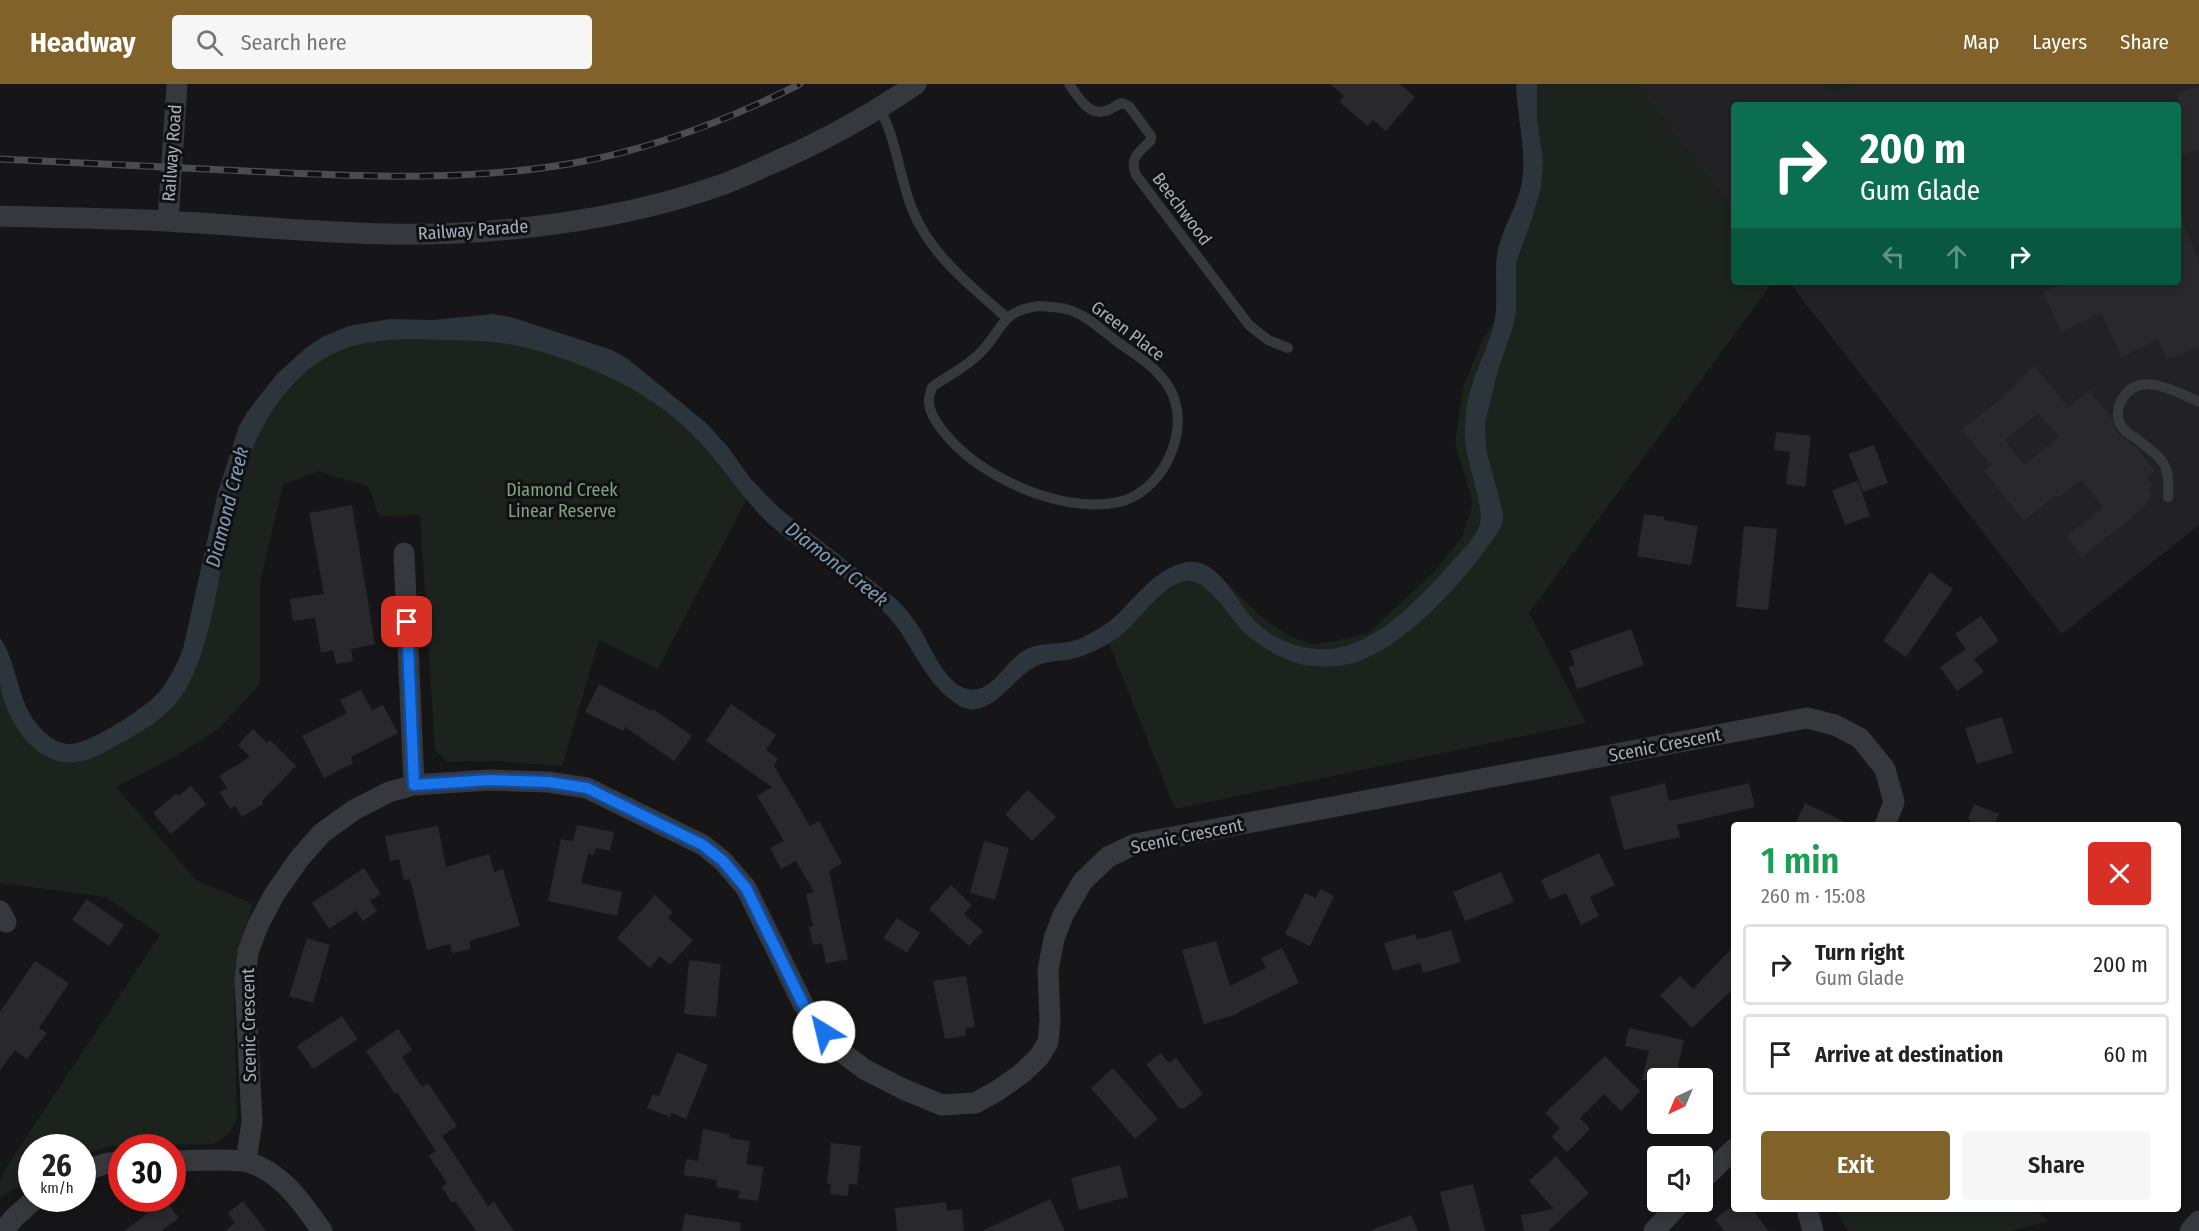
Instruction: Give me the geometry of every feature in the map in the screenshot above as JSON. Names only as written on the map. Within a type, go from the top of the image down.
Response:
[{"type":"street","name":"Railway Road","points":[[168,221],[177,84]]},
{"type":"street","name":"Railway Parade","points":[[0,216],[168,221],[265,229],[390,234],[490,231],[567,222],[660,204],[719,186],[820,142],[880,109],[916,84]]},
{"type":"street","points":[[404,553],[414,785]]},
{"type":"street","name":"Scenic Crescent","points":[[246,1161],[252,1122],[245,980],[248,952],[258,926],[274,895],[299,859],[322,833],[354,810],[388,792],[414,785],[489,780],[548,782],[587,788],[703,845],[723,861],[746,888],[803,1004],[835,1047],[864,1069],[903,1089],[942,1105],[975,1103],[1005,1086],[1039,1057],[1048,1042],[1050,1021],[1048,970],[1054,939],[1063,915],[1083,881],[1108,857],[1135,844],[1806,718],[1834,725],[1860,738],[1886,769],[1894,802],[1886,822]]},
{"type":"street","points":[[1713,1169],[1731,1152]]},
{"type":"street","points":[[186,1161],[246,1161],[269,1172],[302,1202],[322,1231]]},
{"type":"street","points":[[3,1231],[21,1212]]},
{"type":"street","points":[[1654,1231],[1672,1212]]},
{"type":"street","points":[[1809,1212],[1813,1231]]},
{"type":"street","points":[[2190,1231],[2199,1221]]},
{"type":"lane","name":"Beechwood","points":[[1069,84],[1084,104],[1096,112],[1104,112],[1122,103],[1130,106],[1151,136],[1151,140],[1134,160],[1133,167],[1136,175],[1249,325],[1268,340],[1288,348]]},
{"type":"lane","points":[[880,109],[890,129],[912,208],[924,236],[973,291],[1007,318]]},
{"type":"lane","name":"Green Place","points":[[1039,306],[1065,309],[1082,315],[1143,359],[1158,374],[1168,386],[1175,402],[1176,434],[1165,467],[1152,483],[1137,494],[1121,501],[1098,505],[1071,503],[1039,495],[986,470],[949,439],[935,419],[928,402],[932,387],[967,365],[980,353],[1007,318],[1021,308],[1039,306]]},
{"type":"lane","points":[[2168,497],[2170,476],[2163,461],[2120,425],[2118,413],[2120,402],[2135,385],[2146,383],[2164,387],[2199,402]]},
{"type":"shaded area","points":[[1636,84],[2199,84],[2199,525],[2062,634],[1791,285],[2181,285],[2181,102],[1731,102],[1731,207]]},
{"type":"green space","points":[[1523,84],[1636,84],[1731,207],[1731,285],[1771,285],[1529,613],[1586,723],[1175,809],[1106,636],[1151,586],[1209,570],[1227,583],[1258,614],[1290,637],[1312,644],[1335,641],[1367,634],[1434,572],[1462,537],[1473,503],[1455,444],[1463,388],[1483,339],[1502,310],[1527,199]]},
{"type":"green space","points":[[1825,84],[1854,84],[1831,94]]},
{"type":"green space","name":"Diamond Creek Linear Reserve","points":[[480,326],[658,391],[748,496],[658,669],[599,640],[562,766],[492,761],[448,762],[435,750],[420,515],[379,516],[369,487],[318,471],[283,485],[260,582],[260,684],[218,729],[176,756],[116,787],[196,880],[253,904],[239,951],[234,997],[237,1117],[225,1137],[213,1144],[186,1145],[186,1134],[108,1134],[108,1147],[96,1150],[96,1134],[28,1134],[160,935],[106,897],[0,883],[0,652],[38,738],[87,748],[170,699],[225,496],[276,389],[347,336]]},
{"type":"green space","name":"Diamond Creek Linear Reserve","points":[[18,1150],[18,1187],[0,1197],[0,1181]]},
{"type":"green space","points":[[1837,1212],[2039,1212],[2048,1222],[2010,1231],[1848,1231]]},
{"type":"water","name":"Diamond Creek","points":[[1516,84],[1537,84],[1537,118],[1543,161],[1541,187],[1516,262],[1516,312],[1513,326],[1498,370],[1485,423],[1486,449],[1503,513],[1502,524],[1479,559],[1432,611],[1395,642],[1357,662],[1317,666],[1300,664],[1281,657],[1247,635],[1211,593],[1194,582],[1185,581],[1167,589],[1127,630],[1103,647],[1072,659],[1036,666],[999,698],[980,708],[970,709],[960,706],[937,687],[928,676],[887,615],[844,578],[768,523],[689,431],[651,401],[588,368],[529,348],[483,341],[404,339],[361,344],[336,352],[313,366],[293,384],[276,405],[250,453],[241,478],[208,631],[200,656],[180,698],[167,712],[145,729],[102,754],[82,761],[66,762],[51,759],[38,751],[26,740],[8,712],[0,681],[0,638],[11,659],[30,714],[43,731],[61,743],[71,744],[91,738],[130,715],[158,693],[166,683],[183,649],[218,492],[239,426],[248,411],[277,374],[322,337],[349,326],[390,319],[433,320],[493,314],[511,317],[612,350],[628,359],[706,423],[728,447],[750,478],[779,508],[897,600],[917,625],[943,669],[962,687],[972,690],[989,684],[1017,655],[1032,647],[1069,642],[1092,632],[1106,624],[1161,573],[1179,564],[1192,562],[1203,564],[1213,570],[1222,578],[1251,617],[1277,637],[1309,648],[1330,649],[1350,645],[1369,636],[1405,611],[1466,547],[1479,527],[1481,518],[1478,495],[1465,443],[1466,414],[1470,390],[1495,318],[1498,249],[1516,203],[1523,174],[1523,148]]},
{"type":"building","points":[[1330,84],[1400,84],[1415,97],[1386,131],[1373,120],[1368,126],[1339,102],[1344,96]]},
{"type":"building","points":[[2199,85],[2199,149],[2181,157],[2181,102],[2178,102],[2178,94]]},
{"type":"building","points":[[2181,218],[2199,260],[2199,347],[2167,360],[2158,340],[2121,357],[2102,313],[2061,332],[2043,292],[2059,285],[2181,285]]},
{"type":"building","points":[[2035,366],[2068,407],[2089,390],[2111,417],[2117,433],[2138,449],[2155,471],[2147,478],[2153,486],[2149,489],[2152,494],[2144,507],[2082,557],[2066,537],[2103,507],[2081,480],[2058,498],[2056,495],[2024,521],[1984,471],[1991,466],[1962,430],[2017,385],[2015,382]],"holes":[[[2039,413],[2059,437],[2024,465],[2005,440]]]},
{"type":"building","points":[[1776,432],[1811,436],[1805,487],[1786,484],[1790,452],[1774,450]]},
{"type":"building","points":[[1874,445],[1888,483],[1863,492],[1849,454]]},
{"type":"building","points":[[1858,481],[1870,516],[1845,525],[1832,490]]},
{"type":"building","points":[[352,505],[375,644],[351,649],[353,661],[336,664],[333,650],[321,653],[315,618],[293,621],[290,599],[324,594],[309,513]]},
{"type":"building","points":[[1644,514],[1698,526],[1691,565],[1637,556]]},
{"type":"building","points":[[1744,526],[1777,529],[1768,610],[1736,607]]},
{"type":"building","points":[[1930,572],[1953,589],[1906,657],[1883,641]]},
{"type":"building","points":[[1981,616],[1999,641],[1974,659],[1984,672],[1957,691],[1940,667],[1966,649],[1955,634]]},
{"type":"building","points":[[1631,629],[1644,665],[1577,689],[1569,667],[1575,665],[1570,651]]},
{"type":"building","points":[[599,684],[652,711],[653,709],[692,736],[674,761],[625,727],[623,731],[585,712]]},
{"type":"building","points":[[361,690],[372,710],[383,705],[398,733],[351,757],[353,763],[324,778],[302,736],[347,713],[340,700]]},
{"type":"building","points":[[731,704],[776,735],[766,750],[778,759],[774,766],[810,826],[819,821],[842,863],[829,871],[848,959],[826,964],[822,943],[813,945],[809,927],[813,926],[806,894],[814,892],[796,861],[781,869],[770,848],[784,841],[757,796],[772,787],[706,741]]},
{"type":"building","points":[[2002,717],[2013,753],[1977,764],[1965,728]]},
{"type":"building","points":[[253,729],[267,743],[270,740],[296,766],[262,801],[263,804],[242,817],[235,806],[230,809],[219,792],[227,788],[219,776],[250,757],[238,745]]},
{"type":"building","points":[[1665,783],[1669,801],[1749,783],[1755,807],[1677,825],[1680,837],[1624,850],[1610,797]]},
{"type":"building","points":[[191,786],[206,804],[171,834],[153,813],[176,794],[179,796]]},
{"type":"building","points":[[1028,790],[1056,817],[1032,841],[1005,814]]},
{"type":"building","points":[[1805,803],[1845,822],[1796,822]]},
{"type":"building","points":[[1974,804],[1999,814],[1995,822],[1971,822],[1968,819]]},
{"type":"building","points":[[577,825],[614,832],[610,851],[596,848],[594,855],[588,854],[581,883],[622,892],[617,916],[548,901],[561,839],[573,841]]},
{"type":"building","points":[[438,826],[446,867],[489,854],[494,872],[503,869],[520,926],[469,941],[471,949],[452,953],[450,944],[427,950],[410,879],[404,880],[399,859],[390,861],[385,836]]},
{"type":"building","points":[[984,841],[1009,848],[995,900],[970,893]]},
{"type":"building","points":[[1599,853],[1615,885],[1590,897],[1599,916],[1581,925],[1566,893],[1550,900],[1541,880]]},
{"type":"building","points":[[364,868],[381,894],[370,901],[377,911],[363,921],[356,911],[329,929],[312,903]]},
{"type":"building","points":[[1501,872],[1514,902],[1465,921],[1453,892]]},
{"type":"building","points":[[951,885],[972,905],[964,914],[983,931],[969,946],[929,909]]},
{"type":"building","points":[[1320,889],[1334,896],[1310,946],[1285,934],[1305,893],[1316,898]]},
{"type":"building","points":[[655,895],[673,912],[668,918],[693,940],[670,965],[660,956],[650,968],[617,938]]},
{"type":"building","points":[[87,899],[124,925],[109,946],[72,920]]},
{"type":"building","points":[[897,918],[920,933],[907,953],[883,938]]},
{"type":"building","points":[[1451,930],[1461,962],[1423,973],[1420,963],[1393,971],[1384,943],[1415,934],[1417,940]]},
{"type":"building","points":[[307,938],[330,945],[313,1003],[289,996]]},
{"type":"building","points":[[1216,941],[1230,986],[1266,968],[1261,958],[1282,948],[1299,983],[1238,1014],[1204,1024],[1182,950]]},
{"type":"building","points":[[1731,949],[1731,991],[1692,1028],[1660,995],[1680,976],[1693,989]]},
{"type":"building","points":[[689,960],[721,964],[716,1017],[684,1014]]},
{"type":"building","points":[[35,961],[69,983],[39,1028],[47,1033],[27,1059],[15,1050],[0,1070],[0,1012]]},
{"type":"building","points":[[966,976],[975,1027],[965,1028],[966,1036],[945,1039],[933,981]]},
{"type":"building","points":[[342,1016],[358,1039],[313,1069],[297,1046]]},
{"type":"building","points":[[1629,1028],[1684,1040],[1677,1068],[1647,1068],[1647,1081],[1642,1080],[1649,1051],[1625,1046]]},
{"type":"building","points":[[398,1029],[412,1050],[402,1057],[422,1087],[428,1083],[457,1126],[442,1136],[488,1206],[494,1202],[514,1231],[476,1231],[455,1201],[452,1203],[442,1187],[447,1183],[429,1156],[436,1151],[397,1092],[395,1094],[366,1051]]},
{"type":"building","points":[[677,1052],[708,1065],[686,1119],[671,1113],[670,1117],[647,1108],[653,1094],[659,1096]]},
{"type":"building","points":[[1161,1053],[1169,1063],[1176,1058],[1203,1094],[1185,1108],[1179,1108],[1146,1064]]},
{"type":"building","points":[[1605,1056],[1640,1091],[1621,1111],[1604,1094],[1580,1118],[1590,1129],[1567,1152],[1552,1137],[1560,1128],[1545,1113]]},
{"type":"building","points":[[1113,1068],[1158,1119],[1135,1139],[1091,1088]]},
{"type":"building","points":[[703,1129],[730,1134],[729,1138],[750,1141],[746,1164],[764,1167],[758,1201],[738,1198],[740,1191],[716,1187],[717,1180],[684,1175],[686,1159],[698,1161]]},
{"type":"building","points":[[831,1143],[861,1146],[857,1185],[849,1184],[848,1196],[830,1194],[831,1184],[827,1184]]},
{"type":"building","points":[[1556,1156],[1589,1193],[1548,1231],[1524,1231],[1521,1215],[1554,1209],[1529,1181]]},
{"type":"building","points":[[1120,1165],[1128,1197],[1079,1210],[1071,1178]]},
{"type":"building","points":[[1473,1184],[1485,1231],[1450,1231],[1440,1192]]},
{"type":"building","points":[[1050,1199],[1065,1231],[982,1231]]},
{"type":"building","points":[[243,1201],[266,1231],[225,1231],[235,1223],[228,1213]]},
{"type":"building","points":[[946,1202],[947,1211],[962,1209],[964,1231],[897,1231],[895,1208]]},
{"type":"building","points":[[1728,1209],[1731,1209],[1731,1212],[1754,1212],[1769,1231],[1724,1231],[1715,1219]]},
{"type":"building","points":[[149,1212],[174,1212],[179,1218],[161,1231],[124,1231]]},
{"type":"building","points":[[685,1214],[741,1223],[740,1231],[682,1231]]},
{"type":"building","points":[[1411,1215],[1418,1231],[1372,1231],[1372,1230]]},
{"type":"railway","points":[[0,159],[344,175],[421,176],[498,173],[574,163],[633,150],[718,121],[800,84]]},
{"type":"route","points":[[407,622],[414,785],[489,780],[548,782],[587,788],[703,845],[723,861],[746,888],[803,1004],[824,1032]]}]
